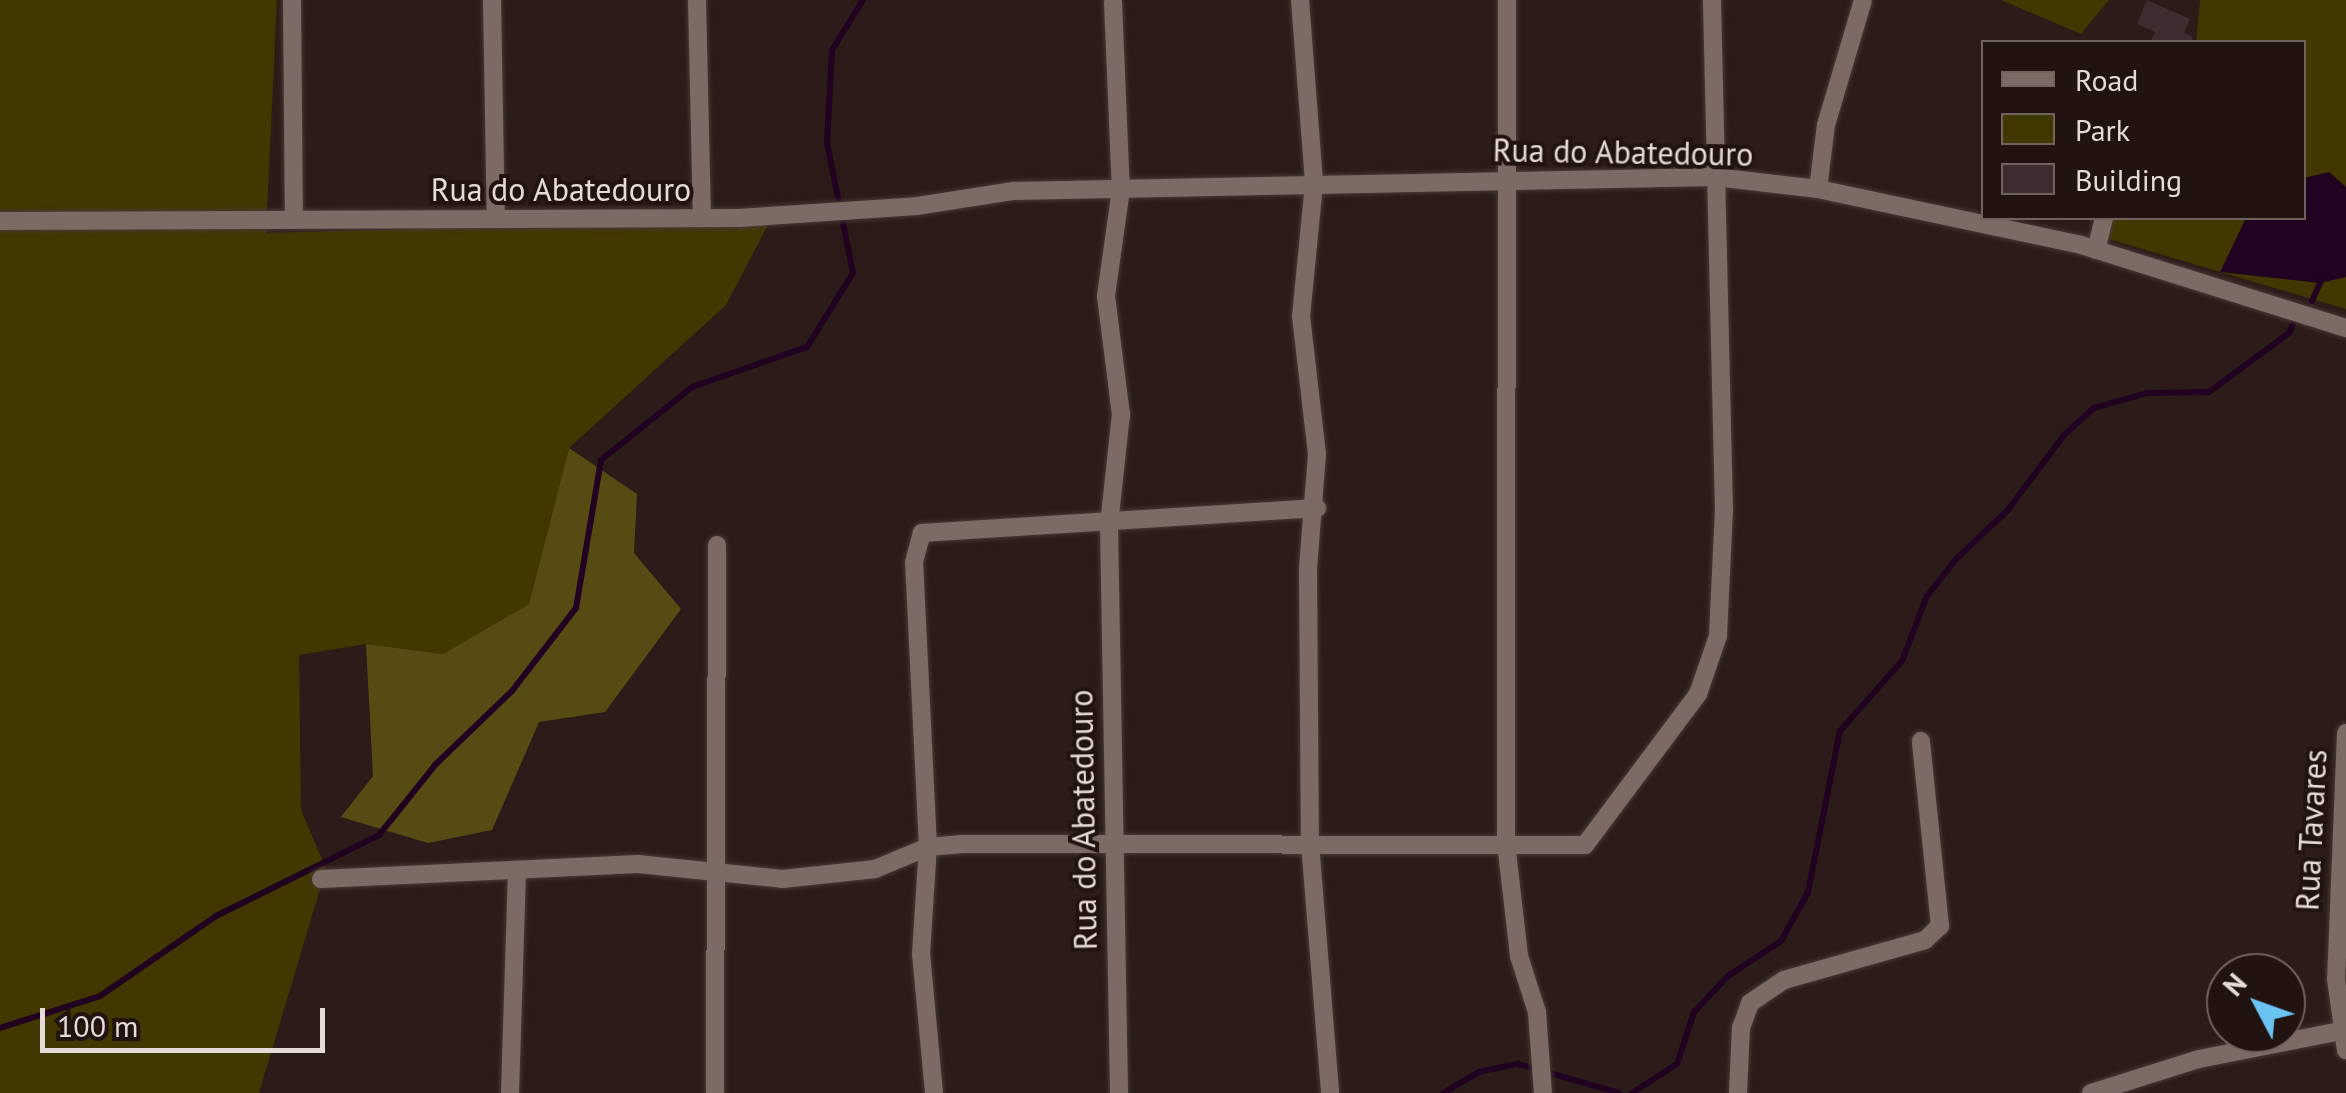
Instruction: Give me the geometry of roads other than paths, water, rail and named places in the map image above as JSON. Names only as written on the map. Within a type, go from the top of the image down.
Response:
[{"type":"street","points":[[292,0],[294,220]]},
{"type":"street","points":[[492,0],[496,219]]},
{"type":"street","points":[[696,0],[702,218]]},
{"type":"street","points":[[1300,0],[1314,184],[1302,316],[1317,508],[1308,568],[1310,843],[1330,1093]]},
{"type":"street","points":[[1508,0],[1506,844],[1519,956],[1537,1012],[1543,1093]]},
{"type":"street","points":[[321,880],[638,864],[719,869],[782,879],[875,869],[928,847],[1119,840],[1585,845],[1698,694],[1718,636],[1724,511],[1712,0]]},
{"type":"street","points":[[1818,188],[1826,125],[1862,0]]},
{"type":"street","name":"Rua do Abatedouro","points":[[1113,2],[1121,189],[1106,296],[1121,414],[1109,475],[1119,840],[1114,944],[1119,1093]]},
{"type":"street","name":"Rua do Abatedouro","points":[[0,221],[702,218],[917,206],[1013,191],[1716,177],[1818,188],[2096,250],[2346,328]]},
{"type":"street","points":[[2096,250],[2104,220]]},
{"type":"street","points":[[934,1093],[921,954],[928,847],[914,562],[922,533],[932,528],[1109,525],[1317,508]]},
{"type":"street","points":[[715,1093],[718,545]]},
{"type":"street","name":"Rua Tavares","points":[[2344,1037],[2336,884],[2346,733]]},
{"type":"street","points":[[1738,1093],[1741,1028],[1750,1004],[1784,980],[1925,940],[1940,926],[1920,741]]},
{"type":"street","points":[[510,1093],[516,870]]},
{"type":"street","points":[[2091,1093],[2199,1059],[2344,1037]]},
{"type":"waterway","points":[[0,1028],[100,996],[216,916],[379,835],[435,765],[512,691],[576,608],[601,460],[692,387],[807,347],[853,273],[827,143],[832,50],[863,0]]},
{"type":"waterway","points":[[2312,301],[2322,279]]},
{"type":"waterway","points":[[1632,1093],[1677,1064],[1694,1012],[1728,976],[1781,941],[1808,892],[1840,731],[1902,661],[1927,596],[1957,558],[2007,511],[2064,435],[2094,408],[2147,393],[2209,392],[2289,333],[2296,317]]},
{"type":"waterway","points":[[1443,1093],[1479,1072],[1518,1064],[1619,1093]]}]
